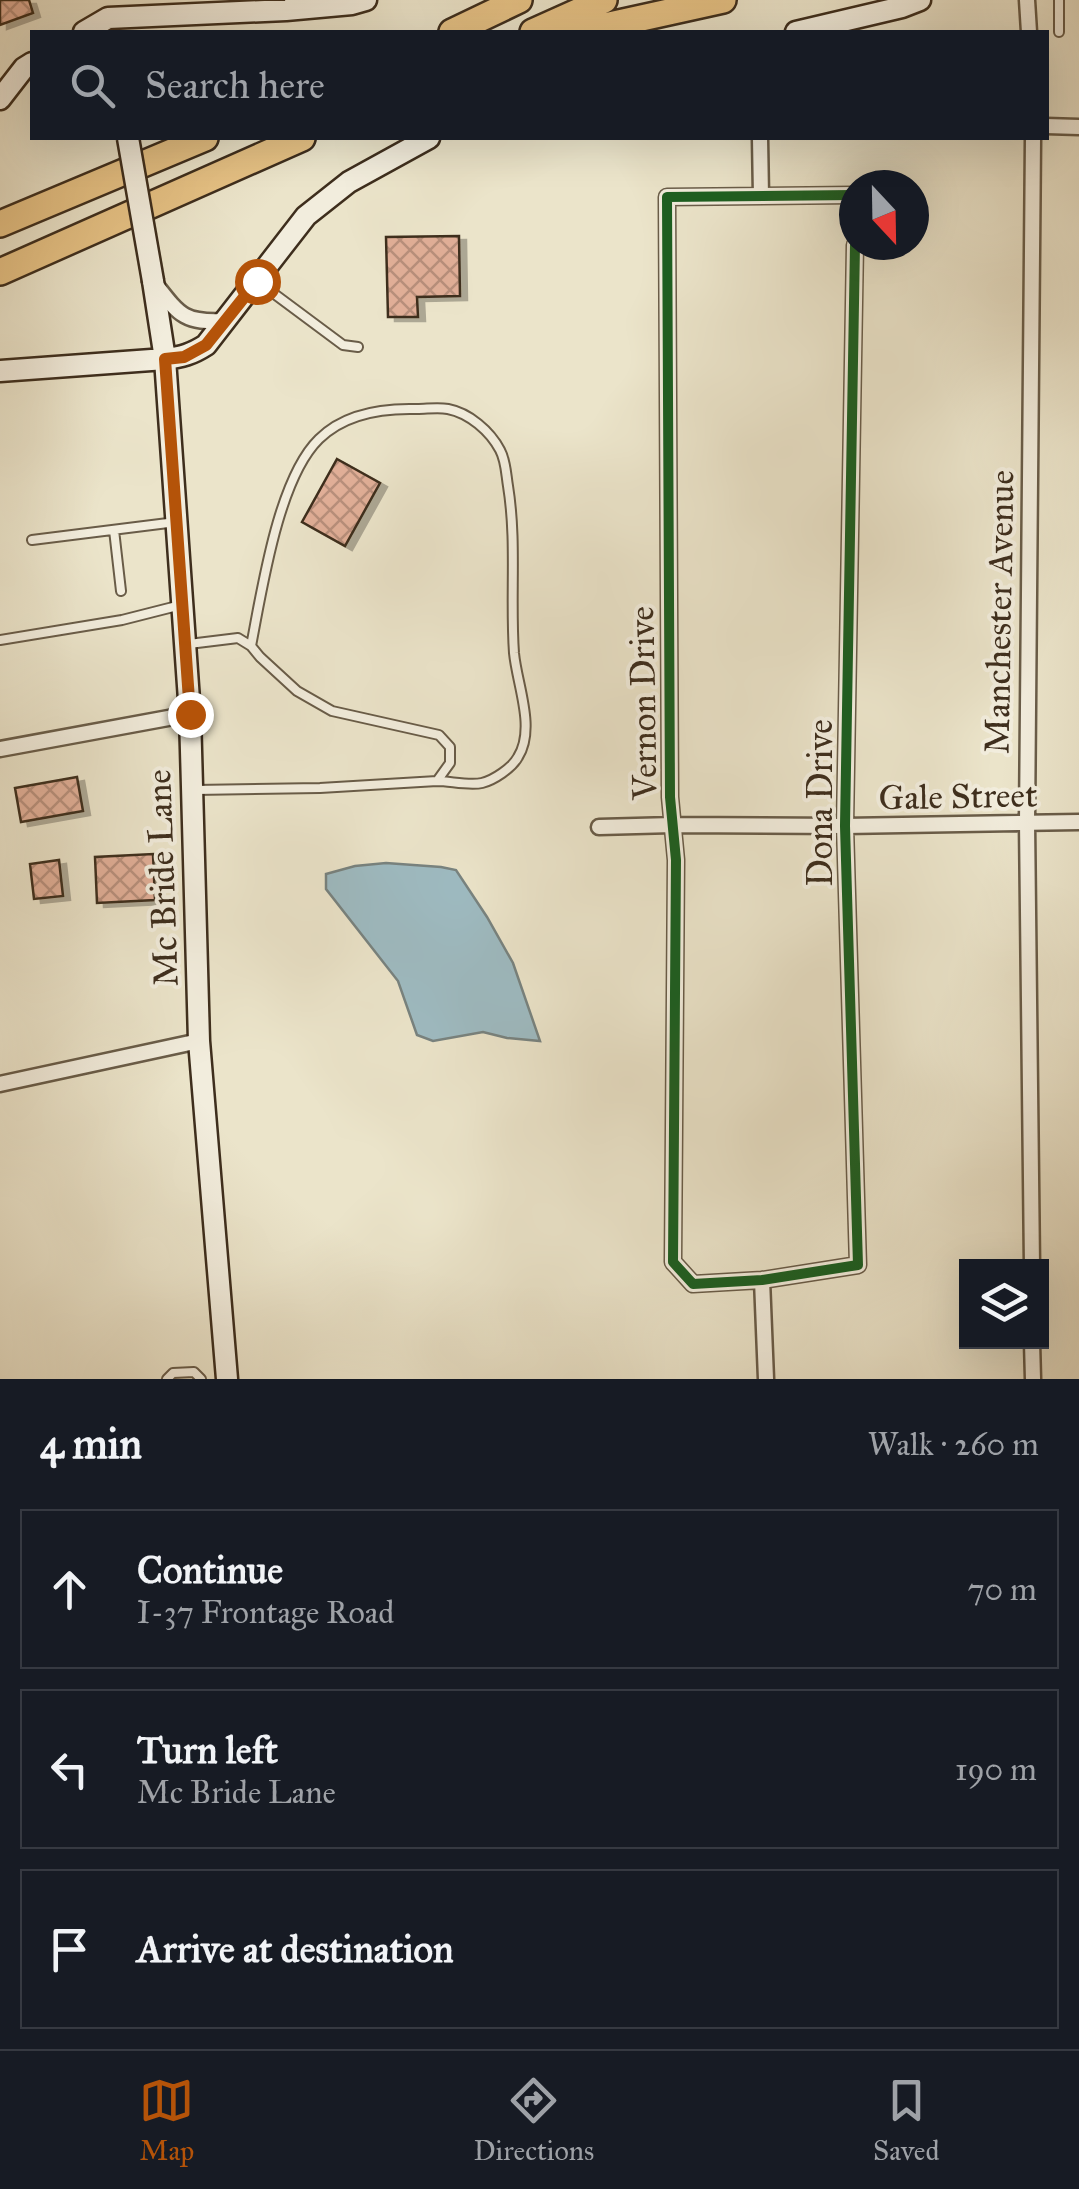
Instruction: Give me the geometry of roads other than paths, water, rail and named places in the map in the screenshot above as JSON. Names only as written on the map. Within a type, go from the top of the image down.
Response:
[{"type":"highway","points":[[452,30],[471,12],[493,0]]},
{"type":"highway","points":[[454,30],[518,0]]},
{"type":"highway","points":[[537,30],[604,0]]},
{"type":"highway","points":[[587,30],[723,0]]},
{"type":"highway","points":[[0,224],[200,140]]},
{"type":"highway","points":[[0,272],[297,140]]},
{"type":"street","points":[[107,17],[352,4],[366,0]]},
{"type":"street","points":[[804,30],[920,0]]},
{"type":"street","points":[[1027,0],[1029,30]]},
{"type":"street","points":[[0,99],[30,64]]},
{"type":"street","points":[[1049,126],[1079,127]]},
{"type":"street","name":"Mc Bride Lane","points":[[128,140],[165,359],[190,714],[200,1042],[227,1379]]},
{"type":"street","points":[[0,371],[165,359],[194,353],[206,345],[306,216],[349,182],[425,140]]},
{"type":"street","points":[[760,140],[761,196],[839,195]]},
{"type":"street","name":"Manchester Avenue","points":[[1032,1259],[1027,822],[1033,140]]},
{"type":"street","name":"Vernon Drive","points":[[761,196],[667,197],[670,778],[676,860],[673,1262],[694,1284],[762,1280]]},
{"type":"street","name":"Dona Drive","points":[[762,1280],[858,1264],[846,826],[855,260]]},
{"type":"street","points":[[153,281],[188,320],[225,321]]},
{"type":"street","points":[[0,748],[190,714]]},
{"type":"street","name":"Gale Street","points":[[599,827],[1079,822]]},
{"type":"street","points":[[0,1084],[200,1042]]},
{"type":"street","points":[[762,1280],[766,1379]]},
{"type":"street","points":[[1032,1349],[1033,1379]]},
{"type":"lane","points":[[1059,0],[1060,32]]},
{"type":"lane","points":[[257,281],[344,345],[358,348]]},
{"type":"lane","points":[[192,790],[320,788],[436,780],[481,783],[517,761],[525,743],[525,724],[514,652],[513,518],[504,458],[498,446],[474,420],[449,409],[390,408],[353,416],[319,438],[302,461],[287,495],[270,548],[252,646]]},
{"type":"lane","points":[[32,540],[176,522]]},
{"type":"lane","points":[[114,530],[121,591]]},
{"type":"lane","points":[[0,640],[122,620],[181,604]]},
{"type":"lane","points":[[184,645],[238,638],[252,646],[297,690],[332,710],[439,735],[450,748],[450,763],[436,780]]},
{"type":"lane","points":[[168,1379],[173,1373],[194,1372],[201,1379]]},
{"type":"water","points":[[386,863],[456,870],[513,963],[540,1041],[483,1032],[433,1041],[417,1035],[398,981],[326,889],[326,874]]}]
